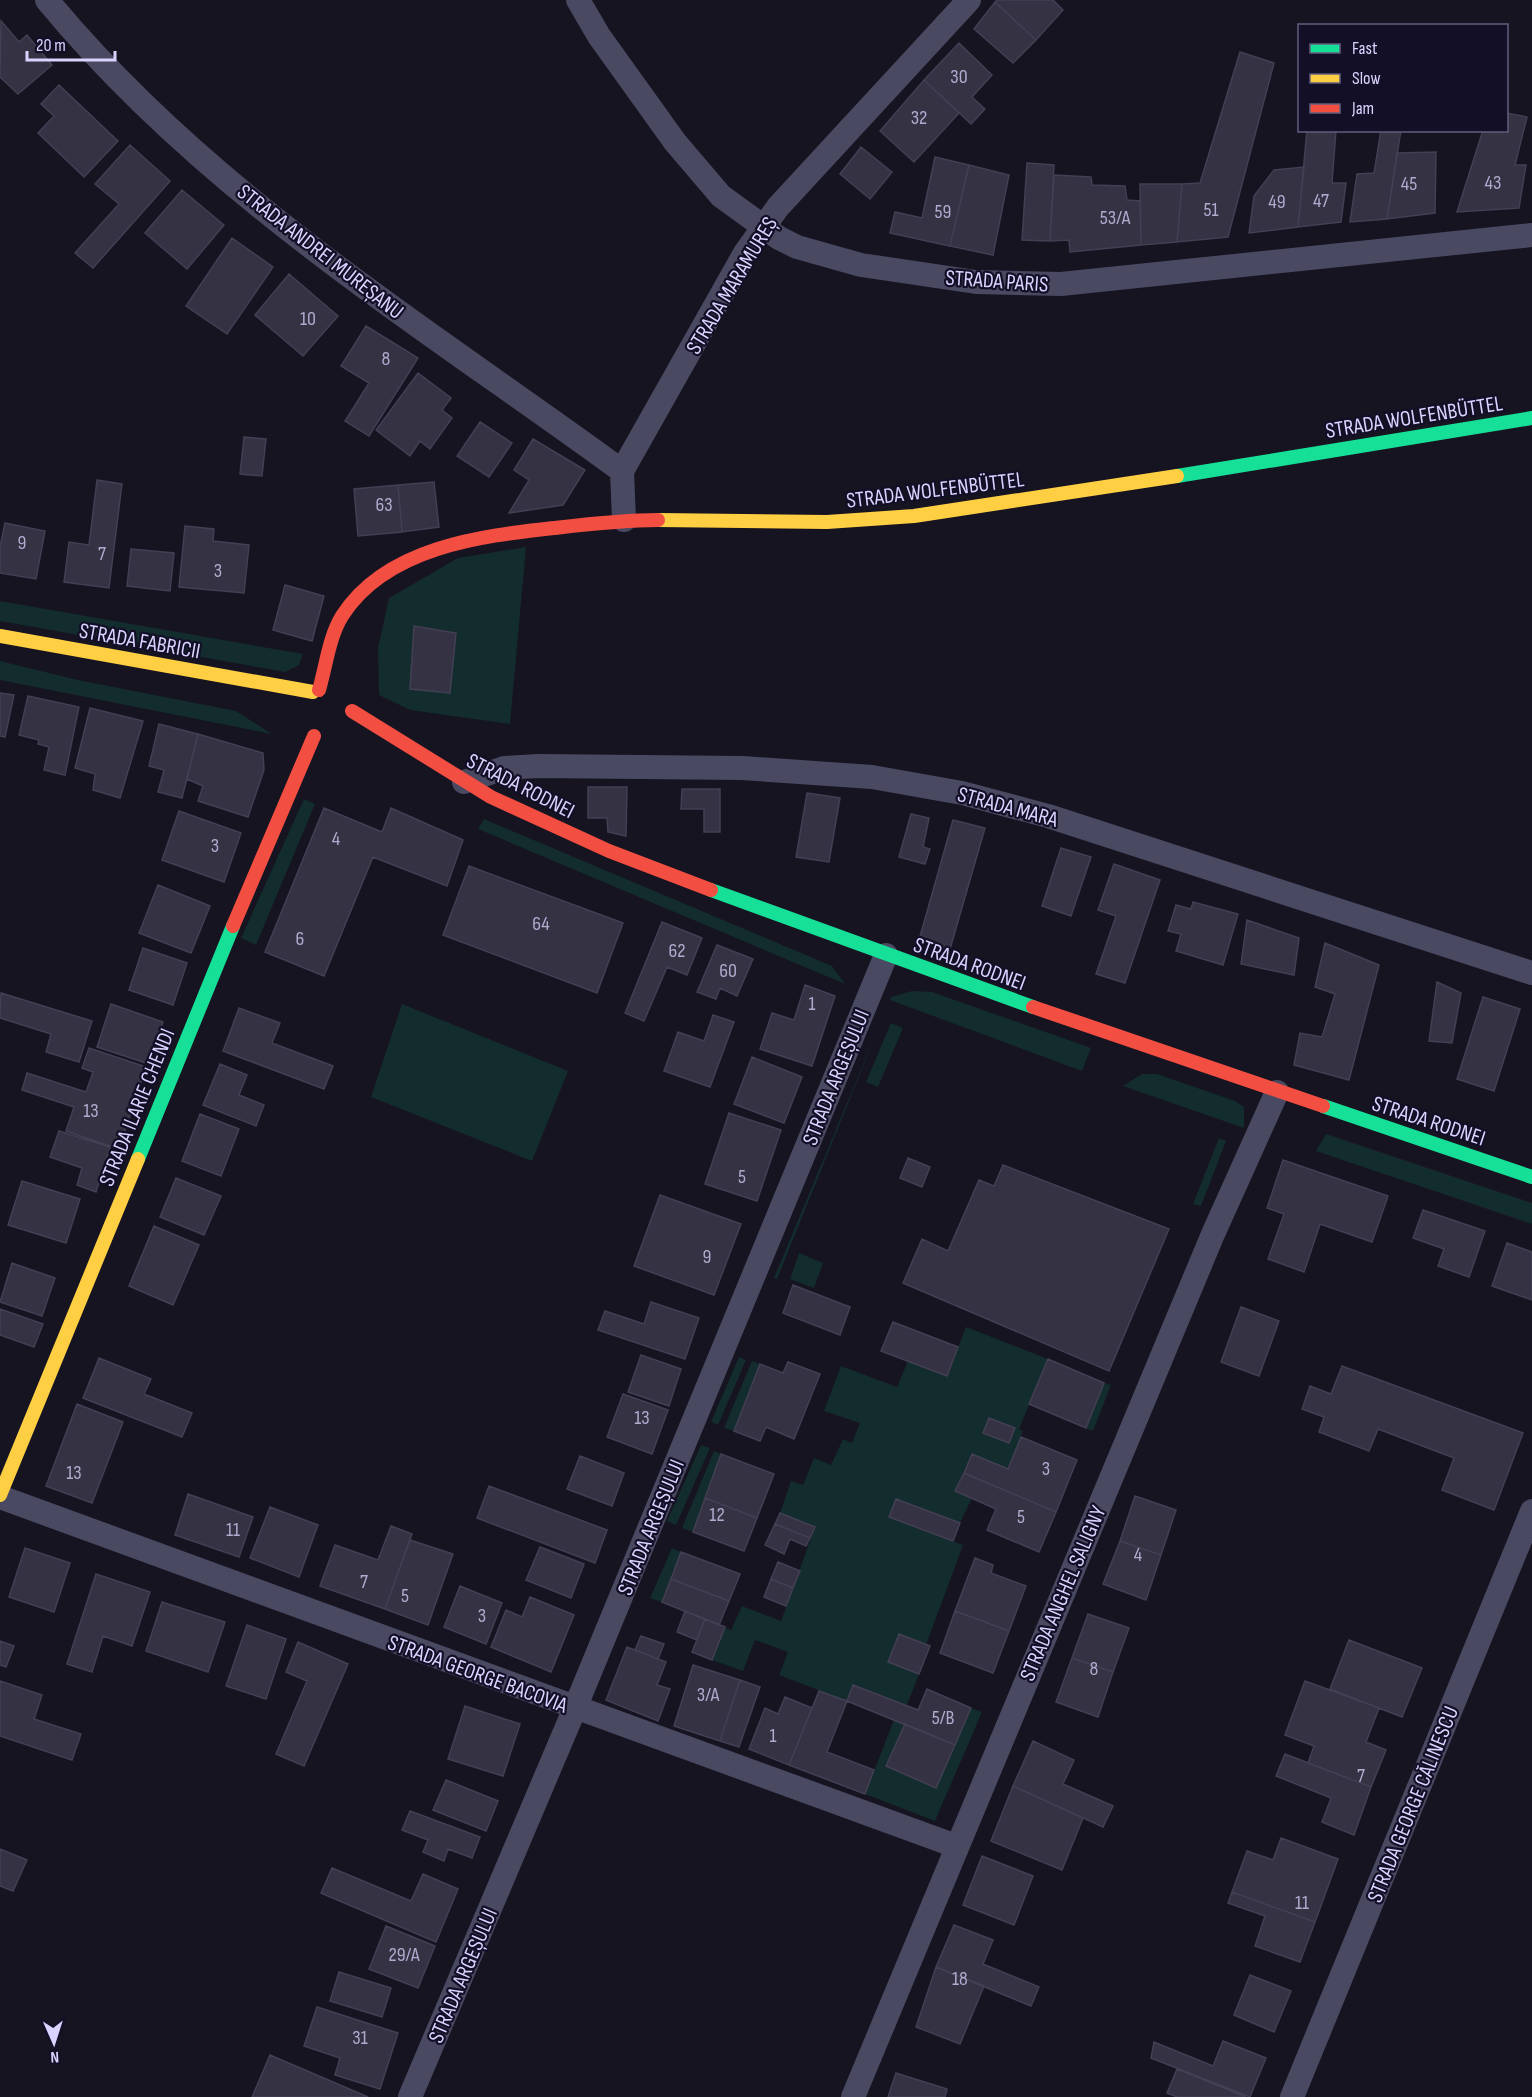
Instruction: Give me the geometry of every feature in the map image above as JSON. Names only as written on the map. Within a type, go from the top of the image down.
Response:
[{"type":"main road","name":"STRADA WOLFENBÜTTEL","points":[[316,691],[336,629],[355,602],[386,573],[433,551],[502,534],[624,520],[827,522],[914,516],[1090,490],[1532,418]]},
{"type":"main road","name":"STRADA WOLFENBÜTTEL","points":[[338,671],[341,631],[355,602]]},
{"type":"main road","name":"STRADA FABRICII","points":[[0,636],[274,685],[293,691],[334,690]]},
{"type":"main road","name":"STRADA FABRICII","points":[[274,685],[300,703],[316,691]]},
{"type":"main road","name":"STRADA RODNEI","points":[[352,717],[410,748],[491,798],[609,852],[886,955],[1277,1092],[1532,1177]]},
{"type":"main road","points":[[303,725],[314,736],[330,739]]},
{"type":"main road","name":"STRADA ILARIE CHENDI","points":[[0,1496],[299,766],[314,736]]},
{"type":"street","name":"STRADA ANDREI MUREȘANU","points":[[46,0],[86,48],[174,134],[316,253],[622,471]]},
{"type":"street","name":"STRADA PARIS","points":[[578,0],[599,36],[675,142],[721,196],[797,248],[861,265],[976,282],[1061,284],[1532,235]]},
{"type":"street","name":"STRADA MARAMUREȘ","points":[[622,471],[746,253],[778,207],[969,0]]},
{"type":"street","points":[[622,471],[624,520]]},
{"type":"street","name":"STRADA MARA","points":[[464,782],[504,768],[538,766],[742,768],[872,777],[962,793],[1048,816],[1532,973]]},
{"type":"street","name":"STRADA ARGEȘULUI","points":[[410,2097],[575,1708],[886,955]]},
{"type":"street","name":"STRADA ANGHEL SALIGNY","points":[[853,2097],[1213,1234],[1277,1092]]},
{"type":"street","name":"STRADA GEORGE BACOVIA","points":[[0,1496],[956,1846]]},
{"type":"street","name":"STRADA GEORGE CĂLINESCU","points":[[1292,2097],[1532,1511]]},
{"type":"green space","points":[[526,547],[510,724],[410,710],[379,695],[378,648],[389,598],[458,558]]},
{"type":"green space","points":[[0,601],[303,654],[299,665],[285,672],[0,621]]},
{"type":"green space","points":[[0,661],[78,680],[236,711],[272,734],[0,680]]},
{"type":"green space","points":[[304,799],[315,804],[256,945],[241,938]]},
{"type":"green space","points":[[484,819],[832,966],[845,984],[478,829]]},
{"type":"green space","points":[[912,991],[932,992],[1091,1048],[1082,1071],[890,1000],[891,997]]},
{"type":"green space","points":[[402,1004],[568,1071],[532,1161],[371,1097]]},
{"type":"green space","points":[[885,1012],[777,1279],[774,1278]]},
{"type":"green space","points":[[891,1023],[903,1028],[878,1087],[866,1082]]},
{"type":"green space","points":[[1142,1074],[1157,1074],[1235,1101],[1244,1107],[1244,1128],[1123,1086]]},
{"type":"green space","points":[[1326,1134],[1532,1203],[1532,1224],[1316,1151]]},
{"type":"green space","points":[[1219,1138],[1226,1141],[1201,1206],[1193,1204]]},
{"type":"green space","points":[[799,1253],[823,1263],[814,1288],[790,1279]]},
{"type":"green space","points":[[966,1327],[1048,1359],[1019,1429],[1023,1431],[1008,1469],[971,1455],[955,1491],[972,1498],[960,1523],[896,1499],[890,1518],[963,1545],[926,1645],[899,1634],[888,1662],[919,1674],[907,1705],[854,1685],[847,1701],[779,1675],[788,1652],[755,1640],[743,1671],[712,1660],[725,1627],[731,1630],[742,1606],[781,1621],[815,1527],[780,1513],[791,1481],[803,1485],[814,1458],[831,1465],[843,1439],[852,1443],[860,1423],[824,1411],[841,1366],[897,1387],[908,1361],[947,1376]]},
{"type":"green space","points":[[739,1357],[746,1360],[718,1425],[711,1422]]},
{"type":"green space","points":[[752,1361],[760,1364],[734,1431],[724,1428]]},
{"type":"green space","points":[[1104,1383],[1111,1385],[1093,1431],[1086,1428]]},
{"type":"green space","points":[[701,1445],[710,1448],[676,1525],[667,1521]]},
{"type":"green space","points":[[714,1451],[721,1454],[693,1532],[682,1528]]},
{"type":"green space","points":[[672,1548],[681,1552],[662,1602],[650,1598]]},
{"type":"green space","points":[[971,1708],[982,1712],[935,1821],[865,1794],[894,1720],[905,1724],[886,1766],[935,1788]]},
{"type":"building","points":[[997,0],[1053,0],[1063,10],[1036,40],[995,2]]},
{"type":"building","points":[[995,2],[1036,40],[1013,63],[974,29]]},
{"type":"building","points":[[1,21],[19,42],[27,35],[52,65],[18,94],[0,77]]},
{"type":"building","points":[[959,43],[992,75],[972,97],[985,109],[971,124],[924,80]]},
{"type":"building","points":[[1240,52],[1274,63],[1228,237],[1177,242],[1182,184],[1200,183]]},
{"type":"building","points":[[924,80],[959,113],[914,162],[880,131]]},
{"type":"building","points":[[59,85],[118,141],[84,177],[38,133],[54,116],[41,104]]},
{"type":"building","points":[[1508,113],[1527,117],[1515,165],[1526,165],[1519,208],[1457,212],[1482,132],[1508,132]]},
{"type":"building","points":[[1307,132],[1336,132],[1332,183],[1346,183],[1341,222],[1298,227]]},
{"type":"building","points":[[1381,132],[1401,132],[1387,219],[1350,222],[1357,174],[1374,173]]},
{"type":"building","points":[[130,145],[170,181],[93,268],[75,253],[119,204],[95,184]]},
{"type":"building","points":[[861,147],[892,172],[870,199],[840,174]]},
{"type":"building","points":[[1436,152],[1435,213],[1387,219],[1397,153]]},
{"type":"building","points":[[935,157],[969,165],[950,246],[890,233],[895,212],[922,218]]},
{"type":"building","points":[[1027,163],[1054,165],[1050,241],[1022,240]]},
{"type":"building","points":[[969,165],[1009,175],[993,255],[950,246]]},
{"type":"building","points":[[1304,167],[1298,227],[1249,233],[1254,196],[1274,170]]},
{"type":"building","points":[[1054,175],[1091,177],[1092,185],[1125,186],[1127,200],[1140,201],[1141,245],[1070,252],[1069,240],[1050,241]]},
{"type":"building","points":[[1140,184],[1182,184],[1177,242],[1141,245]]},
{"type":"building","points":[[182,190],[224,225],[187,269],[145,233]]},
{"type":"building","points":[[232,238],[273,267],[227,334],[186,306]]},
{"type":"building","points":[[289,274],[338,316],[303,356],[255,315]]},
{"type":"building","points":[[366,326],[418,358],[369,436],[345,421],[369,383],[341,366]]},
{"type":"building","points":[[418,373],[451,398],[442,410],[452,418],[430,449],[420,441],[410,456],[376,430]]},
{"type":"building","points":[[480,422],[512,443],[489,477],[457,456]]},
{"type":"building","points":[[244,437],[266,439],[262,476],[240,474]]},
{"type":"building","points":[[533,439],[585,470],[563,505],[509,513],[529,480],[514,470]]},
{"type":"building","points":[[97,480],[122,484],[109,588],[64,582],[69,542],[89,545]]},
{"type":"building","points":[[434,482],[439,527],[402,532],[398,485]]},
{"type":"building","points":[[398,485],[402,532],[358,536],[354,489]]},
{"type":"building","points":[[5,523],[45,531],[36,579],[0,573],[0,547]]},
{"type":"building","points":[[185,526],[214,529],[213,541],[249,545],[244,593],[179,587]]},
{"type":"building","points":[[131,549],[174,553],[170,591],[127,586]]},
{"type":"building","points":[[285,585],[324,596],[312,641],[273,630]]},
{"type":"building","points":[[414,626],[456,633],[450,693],[410,689]]},
{"type":"building","points":[[0,693],[14,695],[5,737],[0,736]]},
{"type":"building","points":[[28,696],[79,707],[65,775],[44,770],[49,747],[38,744],[39,740],[19,735]]},
{"type":"building","points":[[90,708],[143,721],[120,798],[93,790],[95,774],[75,768]]},
{"type":"building","points":[[159,724],[198,734],[182,798],[158,792],[164,770],[149,766]]},
{"type":"building","points":[[198,734],[263,753],[264,770],[248,817],[198,801],[203,786],[187,779]]},
{"type":"building","points":[[588,787],[627,787],[626,836],[608,832],[607,818],[588,818]]},
{"type":"building","points":[[682,789],[720,789],[720,832],[704,832],[704,809],[681,809]]},
{"type":"building","points":[[807,793],[840,798],[829,862],[796,857]]},
{"type":"building","points":[[324,808],[382,832],[391,808],[463,840],[447,886],[373,857],[324,976],[265,952]]},
{"type":"building","points":[[179,811],[241,833],[224,882],[162,860]]},
{"type":"building","points":[[911,814],[929,818],[923,847],[930,849],[925,864],[899,857]]},
{"type":"building","points":[[953,820],[985,828],[950,949],[919,940]]},
{"type":"building","points":[[1061,848],[1091,857],[1071,916],[1042,906]]},
{"type":"building","points":[[1114,864],[1160,880],[1125,983],[1096,974],[1116,916],[1098,910]]},
{"type":"building","points":[[469,866],[623,923],[597,993],[443,935]]},
{"type":"building","points":[[158,885],[210,906],[191,953],[139,933]]},
{"type":"building","points":[[1193,902],[1238,914],[1223,965],[1176,951],[1181,934],[1168,931],[1176,905],[1191,909]]},
{"type":"building","points":[[1247,920],[1299,938],[1294,975],[1241,964]]},
{"type":"building","points":[[662,922],[702,938],[687,975],[667,967],[644,1021],[625,1013]]},
{"type":"building","points":[[1325,943],[1379,965],[1349,1080],[1294,1065],[1300,1033],[1322,1037],[1335,994],[1315,987]]},
{"type":"building","points":[[717,945],[753,959],[737,996],[720,988],[716,999],[697,992]]},
{"type":"building","points":[[143,948],[187,963],[173,1005],[129,990]]},
{"type":"building","points":[[1437,982],[1461,993],[1452,1043],[1429,1041]]},
{"type":"building","points":[[805,985],[835,996],[812,1066],[760,1049],[772,1013],[794,1020]]},
{"type":"building","points":[[1,993],[92,1021],[79,1062],[46,1052],[51,1034],[0,1018]]},
{"type":"building","points":[[1483,997],[1520,1009],[1494,1091],[1457,1079]]},
{"type":"building","points":[[111,1004],[163,1022],[149,1064],[97,1047]]},
{"type":"building","points":[[239,1008],[280,1023],[272,1043],[333,1066],[324,1089],[223,1051]]},
{"type":"building","points":[[713,1015],[734,1022],[710,1087],[664,1071],[678,1032],[704,1041]]},
{"type":"building","points":[[89,1048],[146,1067],[119,1149],[66,1131],[74,1107],[22,1090],[27,1073],[86,1092],[93,1072],[82,1068]]},
{"type":"building","points":[[752,1057],[802,1077],[784,1123],[734,1104]]},
{"type":"building","points":[[220,1064],[247,1075],[239,1095],[264,1105],[256,1126],[203,1105]]},
{"type":"building","points":[[729,1113],[781,1130],[757,1201],[705,1184]]},
{"type":"building","points":[[200,1114],[239,1129],[221,1176],[182,1161]]},
{"type":"building","points":[[59,1131],[110,1147],[96,1192],[77,1185],[82,1168],[50,1157]]},
{"type":"building","points":[[908,1158],[930,1167],[922,1187],[900,1178]]},
{"type":"building","points":[[1283,1160],[1388,1196],[1372,1242],[1320,1224],[1304,1272],[1268,1259],[1284,1214],[1267,1208]]},
{"type":"building","points":[[1003,1165],[1169,1229],[1109,1371],[903,1283],[922,1239],[948,1251],[979,1180],[994,1186]]},
{"type":"building","points":[[176,1178],[221,1196],[204,1235],[160,1217]]},
{"type":"building","points":[[22,1181],[80,1199],[66,1243],[8,1225]]},
{"type":"building","points":[[660,1195],[741,1224],[714,1295],[634,1266]]},
{"type":"building","points":[[1423,1210],[1485,1231],[1469,1277],[1438,1266],[1444,1249],[1413,1238]]},
{"type":"building","points":[[154,1226],[199,1245],[173,1305],[129,1286]]},
{"type":"building","points":[[1507,1243],[1532,1252],[1532,1300],[1492,1286]]},
{"type":"building","points":[[12,1263],[55,1278],[42,1316],[0,1302]]},
{"type":"building","points":[[793,1285],[850,1307],[840,1335],[783,1313]]},
{"type":"building","points":[[651,1302],[699,1318],[685,1359],[598,1330],[605,1311],[644,1324]]},
{"type":"building","points":[[1241,1307],[1279,1321],[1259,1376],[1221,1362]]},
{"type":"building","points":[[0,1309],[43,1324],[34,1347],[0,1335]]},
{"type":"building","points":[[893,1322],[958,1347],[947,1376],[881,1351]]},
{"type":"building","points":[[641,1355],[681,1369],[669,1406],[628,1392]]},
{"type":"building","points":[[99,1358],[151,1379],[144,1394],[192,1413],[182,1437],[83,1398]]},
{"type":"building","points":[[1048,1359],[1104,1383],[1086,1428],[1029,1404]]},
{"type":"building","points":[[788,1362],[820,1374],[794,1439],[766,1427],[760,1441],[734,1431],[760,1364],[783,1373]]},
{"type":"building","points":[[1342,1366],[1523,1433],[1494,1510],[1442,1490],[1454,1458],[1378,1429],[1369,1451],[1319,1432],[1324,1417],[1302,1409],[1310,1386],[1331,1394]]},
{"type":"building","points":[[623,1394],[668,1410],[652,1454],[607,1437]]},
{"type":"building","points":[[77,1404],[123,1422],[92,1503],[46,1486]]},
{"type":"building","points":[[989,1418],[1015,1428],[1009,1443],[983,1433]]},
{"type":"building","points":[[1021,1437],[1077,1460],[1056,1512],[964,1473],[972,1454],[1008,1469]]},
{"type":"building","points":[[721,1454],[774,1474],[757,1518],[705,1498]]},
{"type":"building","points":[[580,1456],[624,1473],[612,1506],[567,1489]]},
{"type":"building","points":[[964,1473],[1056,1512],[1039,1552],[987,1530],[996,1509],[955,1491]]},
{"type":"building","points":[[489,1486],[607,1530],[595,1563],[477,1518]]},
{"type":"building","points":[[188,1494],[253,1517],[239,1557],[175,1535]]},
{"type":"building","points":[[1135,1496],[1176,1510],[1161,1555],[1120,1541]]},
{"type":"building","points":[[705,1498],[757,1518],[744,1551],[693,1532]]},
{"type":"building","points":[[896,1499],[960,1523],[953,1541],[889,1517]]},
{"type":"building","points":[[270,1507],[318,1525],[299,1577],[250,1558]]},
{"type":"building","points":[[780,1513],[815,1527],[810,1538],[775,1524]]},
{"type":"building","points":[[775,1524],[810,1538],[806,1546],[790,1539],[784,1554],[765,1545]]},
{"type":"building","points":[[391,1526],[412,1534],[385,1609],[320,1586],[335,1545],[378,1560]]},
{"type":"building","points":[[410,1540],[453,1554],[428,1625],[385,1609]]},
{"type":"building","points":[[1120,1541],[1161,1555],[1146,1600],[1103,1584]]},
{"type":"building","points":[[540,1547],[584,1564],[571,1598],[526,1580]]},
{"type":"building","points":[[25,1548],[70,1563],[54,1612],[9,1597]]},
{"type":"building","points":[[681,1552],[740,1574],[729,1601],[671,1579]]},
{"type":"building","points":[[975,1558],[993,1565],[991,1573],[1026,1586],[1009,1631],[955,1611]]},
{"type":"building","points":[[778,1562],[800,1571],[793,1588],[771,1579]]},
{"type":"building","points":[[96,1574],[150,1592],[132,1646],[103,1636],[92,1672],[67,1664]]},
{"type":"building","points":[[671,1579],[729,1601],[719,1625],[662,1602]]},
{"type":"building","points":[[771,1579],[793,1588],[786,1606],[764,1597]]},
{"type":"building","points":[[460,1586],[502,1603],[486,1644],[444,1627]]},
{"type":"building","points":[[530,1597],[574,1615],[551,1672],[491,1647],[506,1610],[522,1617]]},
{"type":"building","points":[[162,1602],[225,1622],[208,1672],[146,1651]]},
{"type":"building","points":[[685,1611],[705,1619],[697,1640],[677,1632]]},
{"type":"building","points":[[955,1611],[1009,1631],[993,1673],[940,1653]]},
{"type":"building","points":[[1088,1614],[1129,1628],[1113,1672],[1072,1658]]},
{"type":"building","points":[[705,1619],[725,1627],[712,1660],[692,1652]]},
{"type":"building","points":[[247,1625],[286,1639],[266,1699],[226,1686]]},
{"type":"building","points":[[899,1634],[930,1646],[919,1674],[888,1662]]},
{"type":"building","points":[[641,1636],[664,1644],[658,1659],[635,1650]]},
{"type":"building","points":[[1349,1640],[1422,1668],[1402,1717],[1330,1689]]},
{"type":"building","points":[[0,1641],[14,1646],[6,1667],[0,1665]]},
{"type":"building","points":[[298,1642],[348,1664],[304,1766],[276,1754],[307,1681],[286,1672]]},
{"type":"building","points":[[627,1647],[666,1662],[657,1685],[670,1689],[658,1721],[606,1700]]},
{"type":"building","points":[[1072,1658],[1113,1672],[1098,1717],[1056,1702]]},
{"type":"building","points":[[693,1665],[740,1680],[720,1741],[674,1726]]},
{"type":"building","points":[[740,1680],[760,1687],[739,1747],[720,1741]]},
{"type":"building","points":[[0,1681],[42,1695],[34,1719],[81,1734],[72,1760],[0,1736]]},
{"type":"building","points":[[1305,1681],[1379,1708],[1366,1742],[1386,1750],[1371,1787],[1308,1763],[1314,1746],[1285,1735]]},
{"type":"building","points":[[853,1685],[918,1710],[927,1689],[971,1708],[955,1745],[847,1701]]},
{"type":"building","points":[[819,1691],[847,1701],[827,1752],[874,1770],[865,1794],[789,1765]]},
{"type":"building","points":[[785,1697],[812,1708],[789,1765],[749,1749],[765,1708],[778,1714]]},
{"type":"building","points":[[465,1706],[520,1724],[503,1776],[448,1759]]},
{"type":"building","points":[[905,1724],[955,1745],[936,1788],[886,1766]]},
{"type":"building","points":[[1033,1741],[1074,1760],[1063,1784],[1113,1806],[1103,1827],[1013,1786]]},
{"type":"building","points":[[1285,1754],[1371,1787],[1354,1835],[1322,1822],[1331,1798],[1276,1776]]},
{"type":"building","points":[[446,1780],[498,1801],[486,1831],[433,1810]]},
{"type":"building","points":[[1013,1786],[1083,1818],[1062,1870],[991,1841]]},
{"type":"building","points":[[410,1811],[480,1837],[472,1858],[448,1849],[444,1861],[423,1852],[428,1840],[402,1830]]},
{"type":"building","points":[[1281,1838],[1338,1859],[1315,1922],[1232,1892],[1247,1851],[1273,1860]]},
{"type":"building","points":[[0,1849],[27,1860],[13,1891],[0,1886]]},
{"type":"building","points":[[982,1856],[1033,1876],[1014,1925],[963,1905]]},
{"type":"building","points":[[332,1868],[411,1901],[423,1874],[458,1889],[436,1942],[321,1893]]},
{"type":"building","points":[[1232,1892],[1315,1922],[1300,1962],[1255,1946],[1265,1916],[1228,1903]]},
{"type":"building","points":[[954,1925],[993,1940],[983,1964],[1039,1987],[1031,2006],[936,1967]]},
{"type":"building","points":[[386,1926],[435,1946],[418,1988],[369,1969]]},
{"type":"building","points":[[936,1967],[984,1986],[960,2044],[916,2027]]},
{"type":"building","points":[[339,1972],[391,1988],[382,2017],[330,2001]]},
{"type":"building","points":[[1250,1975],[1291,1991],[1274,2032],[1234,2015]]},
{"type":"building","points":[[317,2007],[398,2033],[380,2089],[335,2075],[340,2058],[304,2046]]},
{"type":"building","points":[[1223,2041],[1266,2058],[1250,2097],[1151,2058],[1154,2042],[1213,2066]]},
{"type":"building","points":[[270,2055],[368,2097],[252,2097]]},
{"type":"building","points":[[1177,2069],[1246,2097],[1177,2097],[1167,2093]]},
{"type":"building","points":[[896,2073],[947,2089],[945,2097],[888,2097]]},
{"type":"traffic: fast","points":[[1177,476],[1532,418]]},
{"type":"traffic: fast","points":[[711,890],[1033,1007]]},
{"type":"traffic: fast","points":[[138,1159],[233,926]]},
{"type":"traffic: fast","points":[[1323,1106],[1532,1177]]},
{"type":"traffic: slow","points":[[658,520],[827,522],[914,516],[1177,476]]},
{"type":"traffic: slow","points":[[0,636],[313,692]]},
{"type":"traffic: slow","points":[[0,1495],[138,1159]]},
{"type":"traffic: jam","points":[[319,690],[331,642],[342,616],[361,593],[383,574],[409,560],[437,549],[496,535],[593,524],[658,520]]},
{"type":"traffic: jam","points":[[352,711],[491,797],[609,851],[711,890]]},
{"type":"traffic: jam","points":[[233,926],[314,736]]},
{"type":"traffic: jam","points":[[1033,1007],[1323,1106]]}]
